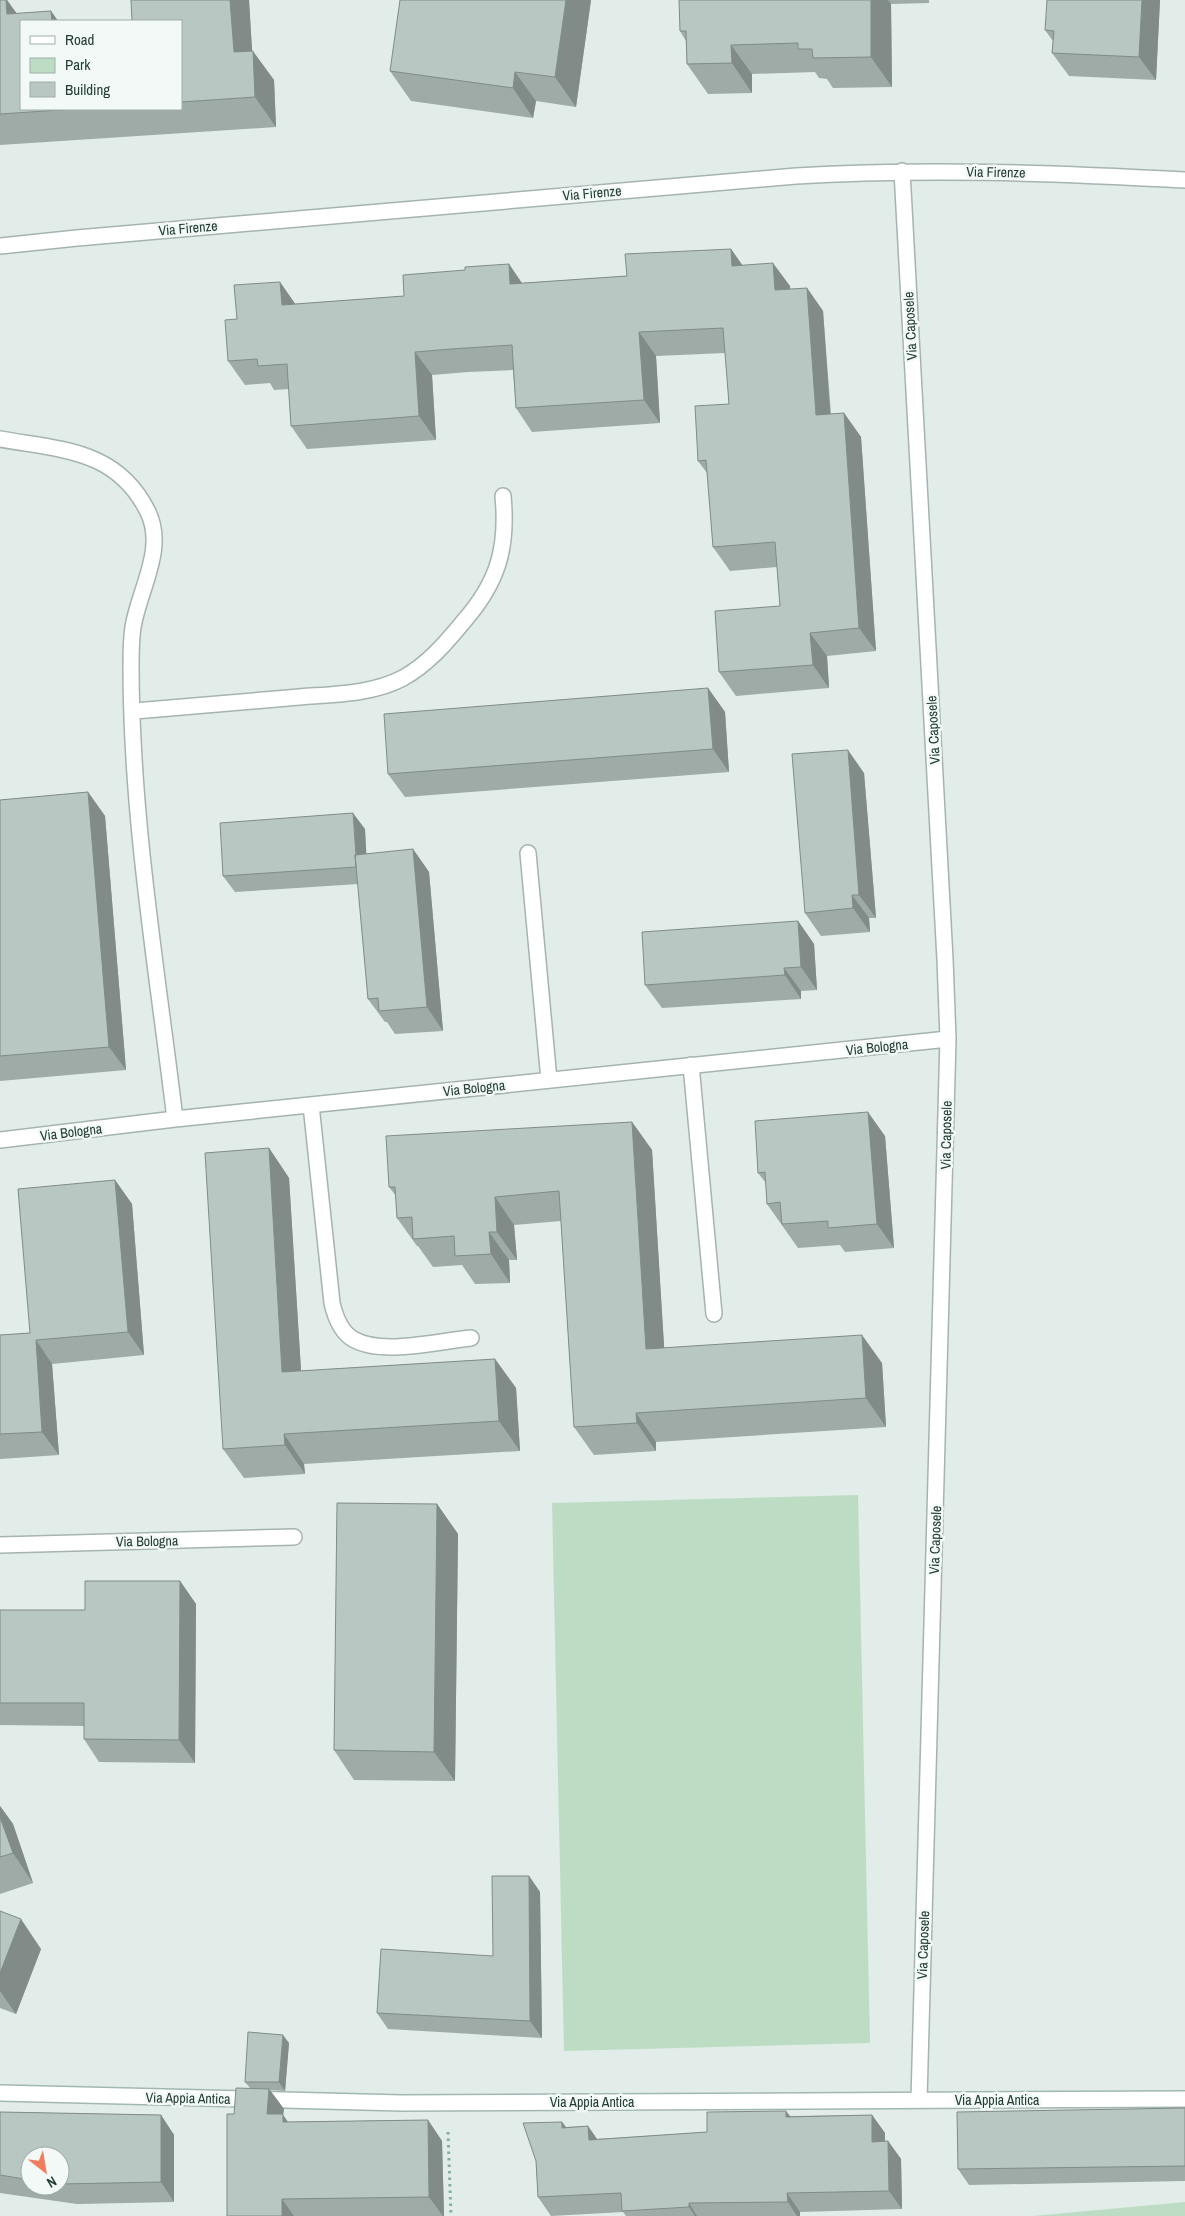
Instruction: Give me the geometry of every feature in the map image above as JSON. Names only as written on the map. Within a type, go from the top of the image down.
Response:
[{"type":"street","name":"Via Firenze","points":[[0,246],[786,176],[902,170],[1016,172],[1185,180]]},
{"type":"street","name":"Via Caposele","points":[[902,170],[945,949],[948,1039],[919,2100]]},
{"type":"street","points":[[0,438],[78,453],[102,462],[133,486],[149,514],[154,543],[147,579],[133,628],[131,669],[136,789],[175,1120]]},
{"type":"street","points":[[133,711],[348,692],[384,685],[416,670],[440,649],[474,610],[492,583],[502,552],[505,520],[503,496]]},
{"type":"street","points":[[528,853],[549,1080]]},
{"type":"street","name":"Via Bologna","points":[[0,1140],[312,1105],[948,1039]]},
{"type":"street","points":[[691,1066],[714,1314]]},
{"type":"street","points":[[312,1105],[332,1303],[342,1329],[351,1338],[378,1346],[471,1338]]},
{"type":"street","name":"Via Bologna","points":[[0,1545],[294,1537]]},
{"type":"street","name":"Via Appia Antica","points":[[0,2093],[447,2102],[1185,2099]]},
{"type":"path","points":[[447,2102],[451,2216]]},
{"type":"green space","points":[[858,1495],[870,2043],[564,2051],[552,1503]]},
{"type":"green space","points":[[1185,2202],[1185,2216],[1033,2216]]},
{"type":"building","points":[[0,0],[6,0],[7,14],[51,11],[52,20],[20,20],[20,110],[60,110],[0,114]]},
{"type":"building","points":[[131,0],[230,0],[234,52],[253,51],[255,97],[182,102],[182,20],[132,20]]},
{"type":"building","points":[[400,0],[566,0],[555,77],[515,72],[513,88],[390,71]]},
{"type":"building","points":[[679,0],[871,0],[871,57],[813,58],[812,49],[798,49],[798,43],[731,45],[732,63],[687,64],[686,31],[680,31]]},
{"type":"building","points":[[1047,0],[1142,0],[1139,57],[1052,53],[1054,31],[1045,30]]},
{"type":"building","points":[[731,249],[732,266],[773,263],[775,290],[807,288],[816,415],[844,413],[859,628],[810,633],[813,665],[719,672],[715,611],[780,606],[775,542],[713,547],[706,460],[698,461],[695,406],[729,404],[723,328],[639,332],[644,400],[516,408],[512,345],[451,349],[415,352],[419,416],[291,426],[287,364],[258,366],[257,359],[228,361],[225,320],[237,319],[234,285],[280,282],[282,305],[404,296],[403,275],[465,270],[465,267],[509,264],[510,284],[627,276],[625,254]]},
{"type":"building","points":[[708,688],[713,749],[388,774],[384,714]]},
{"type":"building","points":[[848,750],[859,895],[852,895],[853,908],[805,913],[792,754]]},
{"type":"building","points":[[88,792],[109,1047],[0,1056],[0,800]]},
{"type":"building","points":[[353,813],[356,867],[223,876],[220,823]]},
{"type":"building","points":[[413,849],[427,1007],[379,1011],[378,998],[368,999],[355,855]]},
{"type":"building","points":[[798,921],[801,967],[784,968],[785,975],[645,985],[642,932]]},
{"type":"building","points":[[868,1112],[877,1224],[828,1228],[828,1221],[782,1224],[780,1202],[767,1204],[765,1172],[758,1173],[755,1121]]},
{"type":"building","points":[[632,1122],[646,1349],[862,1335],[866,1398],[636,1413],[637,1423],[574,1427],[559,1191],[495,1197],[497,1232],[489,1232],[491,1254],[455,1256],[454,1236],[413,1239],[412,1217],[397,1218],[395,1187],[389,1187],[386,1136]]},
{"type":"building","points":[[269,1148],[282,1372],[495,1359],[499,1421],[284,1434],[285,1445],[223,1449],[205,1153]]},
{"type":"building","points":[[115,1180],[128,1332],[36,1340],[42,1432],[0,1434],[0,1335],[30,1333],[18,1189]]},
{"type":"building","points":[[337,1503],[437,1504],[434,1752],[334,1750]]},
{"type":"building","points":[[85,1581],[180,1581],[179,1740],[84,1739],[84,1703],[0,1703],[0,1610],[85,1610]]},
{"type":"building","points":[[0,1817],[13,1853],[0,1857]]},
{"type":"building","points":[[492,1876],[529,1876],[530,2021],[377,2013],[381,1949],[493,1956]]},
{"type":"building","points":[[0,1911],[21,1919],[0,1973]]},
{"type":"building","points":[[248,2032],[283,2035],[279,2082],[245,2082]]},
{"type":"building","points":[[236,2088],[269,2089],[267,2114],[283,2114],[283,2122],[428,2120],[429,2197],[282,2199],[282,2216],[227,2216],[227,2114],[234,2114]]},
{"type":"building","points":[[1185,2108],[1185,2166],[958,2169],[957,2112]]},
{"type":"building","points":[[786,2111],[786,2117],[872,2115],[872,2142],[888,2141],[889,2191],[787,2193],[788,2202],[689,2203],[689,2207],[622,2211],[621,2193],[538,2197],[536,2161],[523,2123],[562,2122],[562,2128],[588,2126],[589,2140],[707,2132],[707,2112]]},
{"type":"building","points":[[0,2112],[161,2115],[161,2182],[70,2184],[70,2146],[20,2146],[20,2178],[0,2175]]}]
